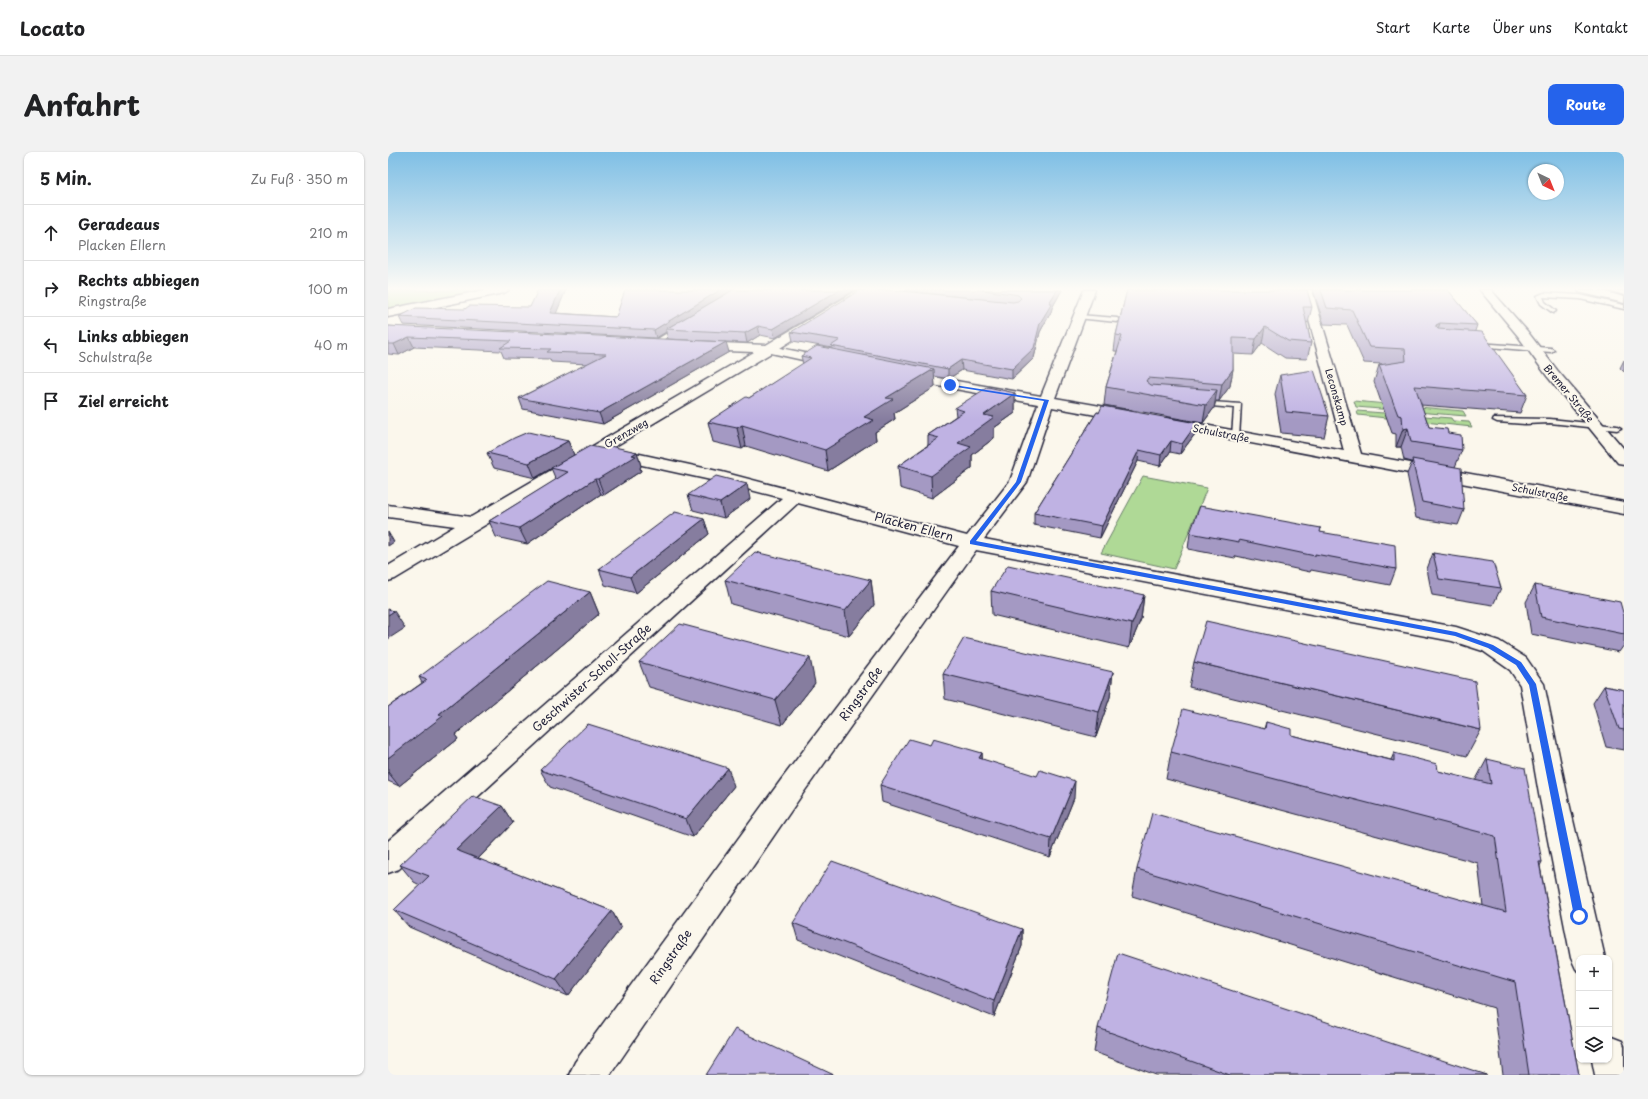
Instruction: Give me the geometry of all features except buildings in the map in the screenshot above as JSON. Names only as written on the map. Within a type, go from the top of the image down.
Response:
[{"type":"street","name":"Grenzweg","points":[[388,575],[596,450],[795,333]]},
{"type":"street","name":"Ringstraße","points":[[588,1075],[791,788],[866,689],[940,584],[1018,482],[1046,400],[1073,333]]},
{"type":"street","name":"Leconskamp","points":[[1319,333],[1354,458]]},
{"type":"street","name":"Bremer Straße","points":[[1522,333],[1532,348],[1602,421],[1624,459]]},
{"type":"street","name":"Bremer Straße","points":[[1536,333],[1561,362]]},
{"type":"street","points":[[638,343],[769,349],[843,364]]},
{"type":"street","name":"Schulstraße","points":[[888,373],[950,385],[1046,400],[1624,508]]},
{"type":"street","name":"Bremer Straße","points":[[1602,421],[1620,432]]},
{"type":"street","name":"Placken Ellern","points":[[596,450],[722,476],[972,542],[1456,634],[1491,646],[1518,664],[1532,684],[1587,955]]},
{"type":"street","name":"Geschwister-Scholl-Straße","points":[[388,860],[795,496]]},
{"type":"street","points":[[388,511],[474,523]]},
{"type":"street","points":[[1611,1063],[1614,1075]]},
{"type":"lane","points":[[654,343],[671,333]]},
{"type":"lane","points":[[1473,344],[1551,350]]},
{"type":"lane","points":[[1194,402],[1238,406],[1236,436]]},
{"type":"lane","points":[[1497,420],[1525,422],[1602,421]]},
{"type":"green space","points":[[1354,401],[1463,411],[1466,416],[1356,407]]},
{"type":"green space","points":[[1357,411],[1451,418],[1453,421],[1469,422],[1472,427],[1358,415]]},
{"type":"green space","points":[[1143,476],[1207,488],[1174,569],[1101,553]]},
{"type":"route","points":[[950,385],[1046,400],[1018,482],[972,542],[1456,634],[1491,646],[1518,664],[1532,684],[1553,794],[1579,916]]}]
